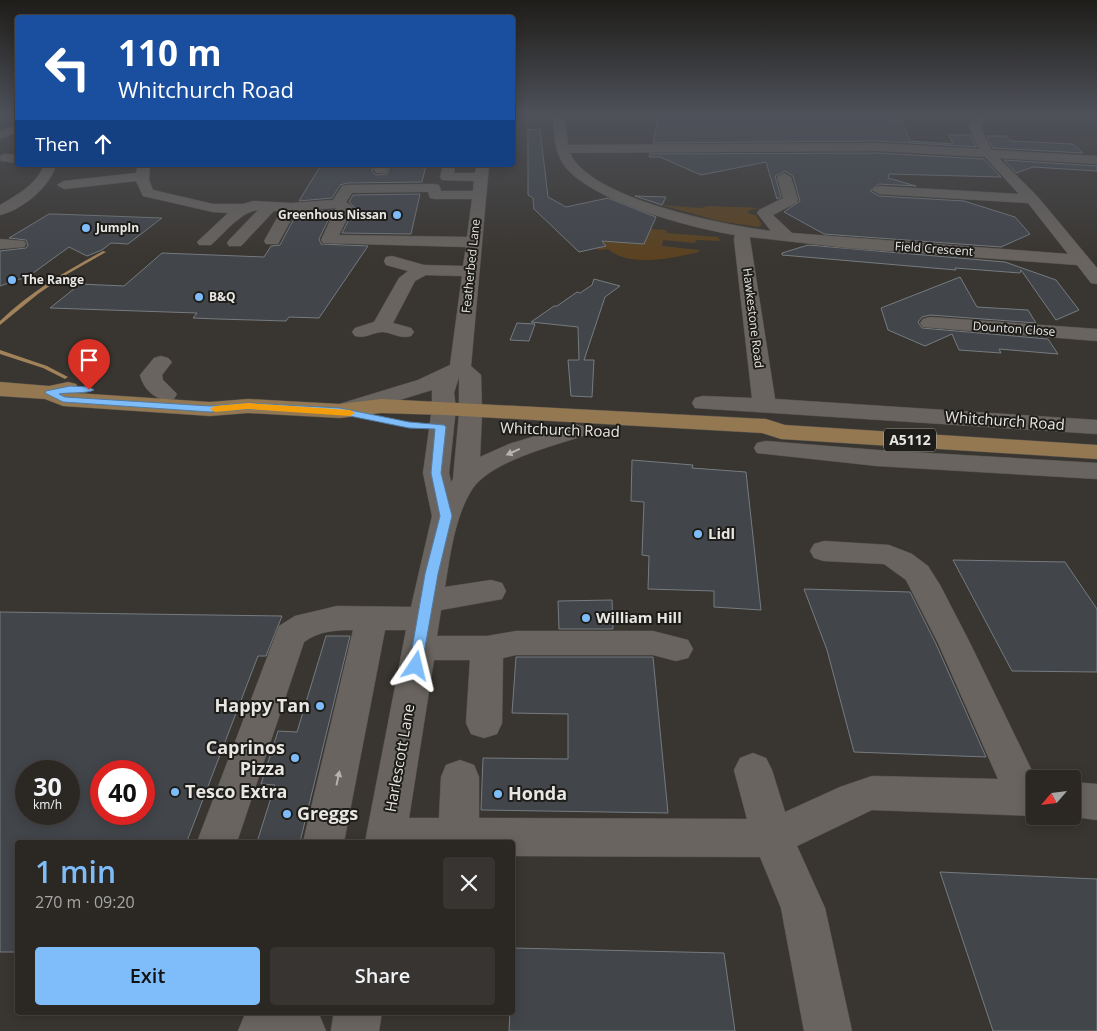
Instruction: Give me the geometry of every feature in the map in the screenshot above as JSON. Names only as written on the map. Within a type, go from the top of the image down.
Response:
[{"type":"main road","points":[[0,389],[50,393],[70,388],[220,397],[248,406]]},
{"type":"main road","points":[[50,393],[63,399],[210,409],[248,406]]},
{"type":"main road","name":"Whitchurch Road","points":[[248,406],[340,411],[409,425],[442,417],[766,426],[774,440]]},
{"type":"main road","name":"Whitchurch Road","points":[[470,418],[575,431],[762,436],[774,440]]},
{"type":"main road","name":"Whitchurch Road","points":[[873,447],[1097,452]]},
{"type":"street","points":[[570,163],[584,176],[628,200],[693,220],[750,232],[781,232]]},
{"type":"street","points":[[999,163],[1092,270]]},
{"type":"street","points":[[0,211],[30,192],[46,176],[49,167]]},
{"type":"street","points":[[449,167],[447,177],[482,171]]},
{"type":"street","points":[[64,185],[143,170],[143,188],[148,193],[213,208],[245,209]]},
{"type":"street","name":"Featherbed Lane","points":[[442,417],[443,393],[454,371],[470,271],[474,257],[482,171]]},
{"type":"street","points":[[781,232],[764,213],[792,200],[784,177]]},
{"type":"street","points":[[338,204],[347,189],[434,188],[435,195],[479,195]]},
{"type":"street","points":[[879,190],[1032,199]]},
{"type":"street","points":[[1,192],[30,192]]},
{"type":"street","points":[[205,242],[237,213],[253,205],[291,207],[338,204],[346,207],[329,240],[474,242]]},
{"type":"street","points":[[235,243],[269,207]]},
{"type":"street","points":[[272,241],[291,207]]},
{"type":"street","name":"Hawkestone Road","points":[[750,232],[742,239],[764,405]]},
{"type":"street","name":"Field Crescent","points":[[781,232],[1092,270]]},
{"type":"street","points":[[392,261],[423,270],[470,271]]},
{"type":"street","points":[[382,326],[408,278],[423,270]]},
{"type":"street","name":"Dounton Close","points":[[930,323],[1097,336]]},
{"type":"street","points":[[362,332],[382,326],[404,332]]},
{"type":"street","points":[[161,362],[151,375],[153,382],[166,394]]},
{"type":"street","points":[[340,411],[416,388],[454,371],[470,375],[470,418],[466,480],[446,516]]},
{"type":"street","name":"Whitchurch Road","points":[[703,403],[764,405],[1097,427]]},
{"type":"street","name":"Harlescott Lane","points":[[386,840],[425,610],[446,516],[436,473],[442,417]]},
{"type":"street","points":[[466,480],[509,454],[575,431]]},
{"type":"street","name":"Whitchurch Road","points":[[774,440],[873,447],[1097,471]]},
{"type":"street","points":[[824,551],[889,555],[902,561],[917,572],[926,586],[1026,789]]},
{"type":"street","points":[[218,840],[290,635],[306,624],[329,619],[372,617],[425,610],[487,648],[516,643],[653,643],[676,649]]},
{"type":"street","points":[[324,840],[372,617]]},
{"type":"street","points":[[484,723],[487,648]]},
{"type":"street","points":[[753,770],[772,838],[803,908],[828,1031]]},
{"type":"street","points":[[458,837],[460,777]]},
{"type":"street","points":[[386,840],[458,837],[772,838],[854,799],[872,794],[1026,797]]},
{"type":"street","points":[[1081,801],[1097,802]]},
{"type":"street","points":[[355,1031],[358,1015]]},
{"type":"street","points":[[262,1031],[274,1028],[302,1031]]},
{"type":"shaded area","points":[[661,205],[701,208],[708,206],[762,208],[749,210],[748,213],[756,215],[762,225],[758,227],[719,221]]},
{"type":"shaded area","points":[[562,222],[666,230],[667,233],[718,237],[721,241],[696,240],[695,243],[663,240],[662,246],[699,250],[699,252],[664,259],[639,260],[617,255],[608,249],[599,250]]},
{"type":"building","points":[[528,163],[544,163],[548,197],[566,207],[608,198],[656,217],[644,244],[602,241],[606,246],[579,252],[534,209],[533,198],[528,195]]},
{"type":"building","points":[[674,163],[760,163],[701,175]]},
{"type":"building","points":[[766,163],[988,163],[1001,177],[889,174],[888,178],[916,186],[879,184],[870,191],[879,196],[964,201],[1015,217],[1030,234],[1001,247],[824,234],[784,212],[800,201],[793,176],[785,171],[775,176],[781,197],[777,199]]},
{"type":"building","points":[[1007,163],[1097,166],[1097,171],[1033,167],[1016,173]]},
{"type":"building","points":[[320,167],[373,167],[372,171],[376,175],[387,174],[389,167],[426,167],[422,182],[347,183],[340,185],[332,198],[299,201]]},
{"type":"building","name":"Greenhous Nissan","points":[[420,194],[411,234],[342,233],[355,208],[349,202],[353,195]]},
{"type":"building","points":[[635,196],[666,197],[662,205]]},
{"type":"building","name":"B&Q","points":[[333,210],[319,239],[321,244],[368,246],[319,318],[289,317],[286,321],[218,319],[193,318],[197,313],[50,308],[80,284],[124,286],[162,253],[264,257],[271,246],[280,245],[297,213]]},
{"type":"building","points":[[49,214],[162,218],[128,244],[111,243],[102,250],[87,256],[69,247],[29,276],[0,286],[0,251],[26,248],[28,245],[26,240],[9,238]]},
{"type":"building","points":[[808,245],[1005,262],[1056,280],[1079,310],[1056,320],[1021,270],[1020,273],[955,268],[956,270],[782,255],[782,253]]},
{"type":"building","points":[[960,277],[977,307],[1028,310],[1036,323],[930,315],[922,317],[918,322],[922,328],[1048,339],[1058,354],[999,349],[1001,353],[959,350],[952,334],[925,346],[888,330],[881,308]]},
{"type":"building","points":[[594,279],[620,286],[605,297],[584,360],[594,360],[592,397],[571,396],[568,360],[579,360],[578,327],[531,322],[577,292],[580,293],[592,285]]},
{"type":"building","points":[[517,323],[535,324],[529,341],[510,340]]},
{"type":"building","name":"Lidl","points":[[632,460],[693,465],[692,468],[746,472],[761,610],[714,607],[714,591],[648,589],[649,556],[642,555],[644,502],[631,501]]},
{"type":"building","points":[[953,560],[1065,562],[1097,609],[1097,672],[1012,671]]},
{"type":"building","points":[[804,589],[910,592],[936,644],[986,757],[854,752],[827,650]]},
{"type":"building","name":"William Hill","points":[[612,600],[613,629],[559,629],[558,601]]},
{"type":"building","name":"Tesco Extra","points":[[0,612],[282,616],[266,656],[258,656],[187,840],[15,840],[15,952],[0,952]]},
{"type":"building","points":[[326,636],[350,636],[300,840],[258,840],[275,785],[261,784],[278,731],[297,732]]},
{"type":"building","points":[[516,657],[653,657],[668,813],[481,810],[483,758],[568,759],[568,714],[512,713]]},
{"type":"building","points":[[940,872],[1097,879],[1097,1031],[993,1031]]},
{"type":"building","points":[[515,948],[724,953],[735,1031],[509,1031],[510,1015],[515,1015]]},
{"type":"waterway","points":[[0,324],[23,302],[62,275],[104,252]]},
{"type":"waterway","points":[[0,352],[45,367],[65,377]]},
{"type":"slow traffic","points":[[215,409],[248,406],[350,413]]},
{"type":"place","name":"Greenhous Nissan","points":[[397,215]]},
{"type":"place","name":"JumpIn","points":[[86,228]]},
{"type":"place","name":"The Range","points":[[12,280]]},
{"type":"place","name":"B&Q","points":[[199,297]]},
{"type":"place","name":"Lidl","points":[[698,534]]},
{"type":"place","name":"William Hill","points":[[586,618]]},
{"type":"place","name":"Happy Tan","points":[[320,706]]},
{"type":"place","name":"Caprinos Pizza","points":[[295,758]]},
{"type":"place","name":"Tesco Extra","points":[[175,792]]},
{"type":"place","name":"Honda","points":[[498,794]]},
{"type":"place","name":"Greggs","points":[[287,814]]},
{"type":"route","points":[[89,390],[70,388],[50,393],[63,399],[210,409],[248,406],[340,411],[409,425],[441,427],[436,473],[446,516],[432,574],[416,666]]}]
